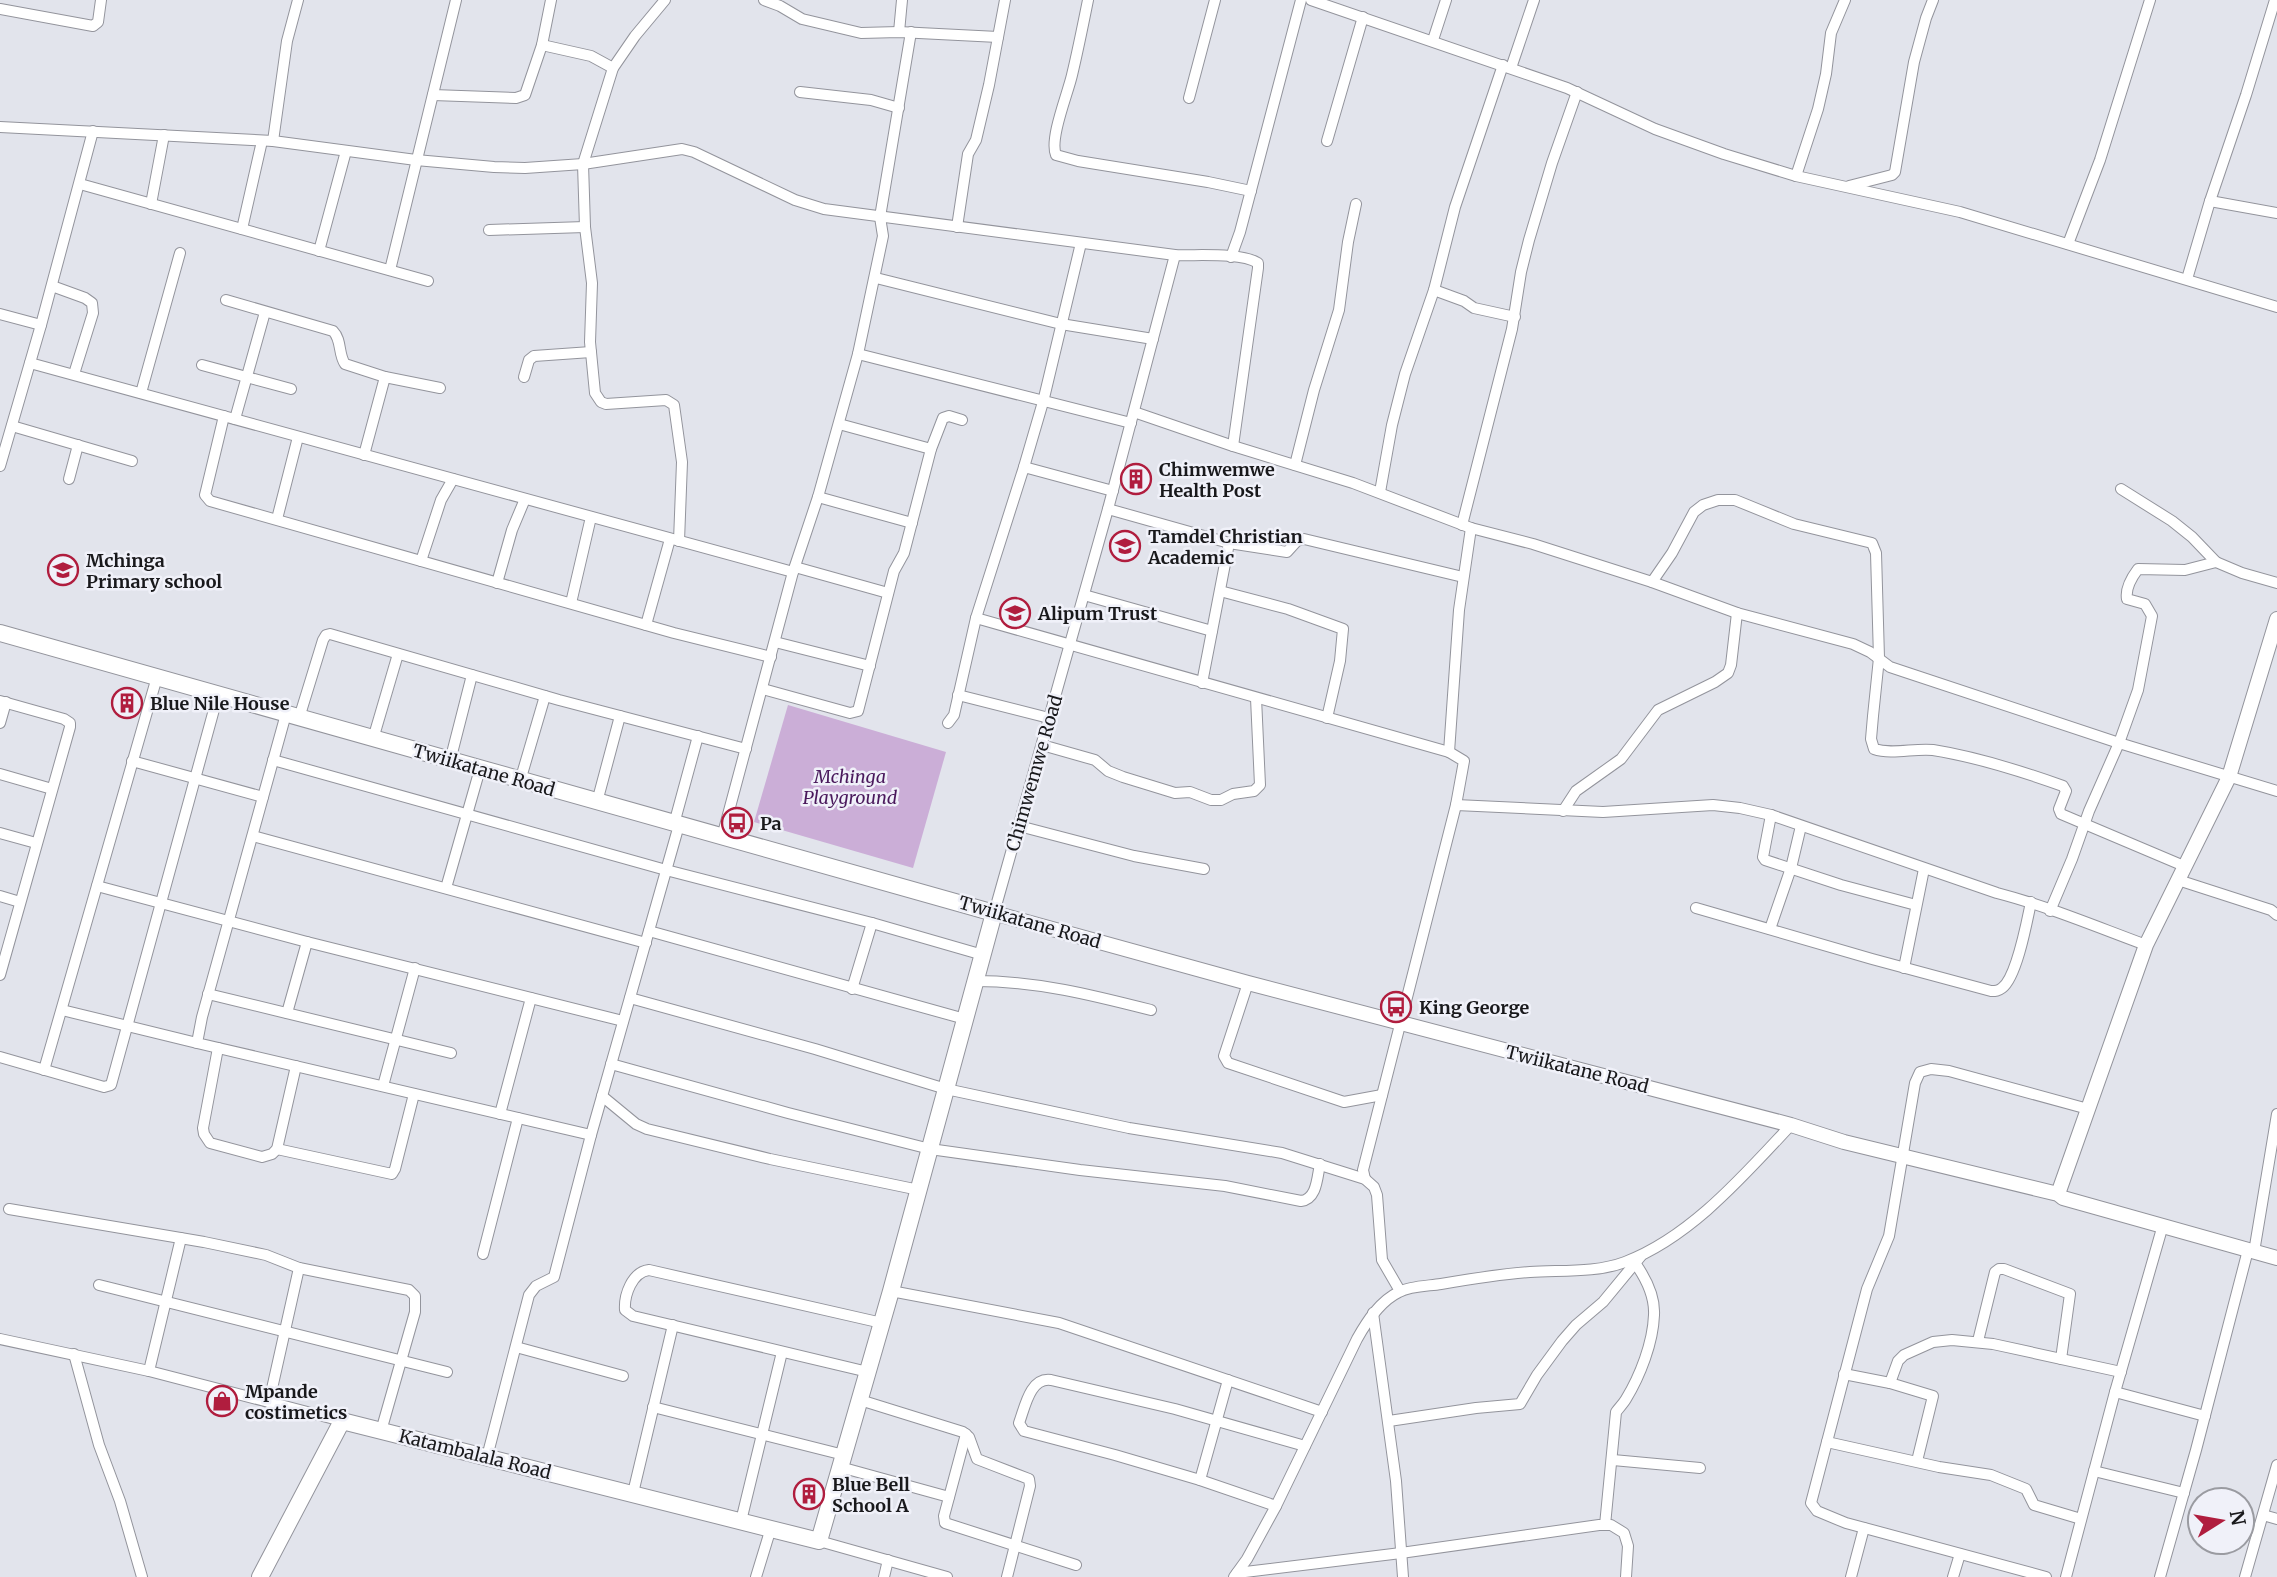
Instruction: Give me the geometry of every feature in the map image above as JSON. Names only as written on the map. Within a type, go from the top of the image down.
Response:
[{"type":"main road","name":"Twiikatane Road","points":[[0,633],[994,913]]},
{"type":"main road","name":"Chimwemwe Road","points":[[819,1541],[891,1291],[994,913]]},
{"type":"main road","name":"Katambalala Road","points":[[341,1421],[819,1541]]},
{"type":"main road","points":[[260,1577],[341,1421]]},
{"type":"street","points":[[0,9],[93,26],[98,22],[101,0]]},
{"type":"street","points":[[242,229],[268,141],[287,41],[298,0]]},
{"type":"street","points":[[390,270],[456,0]]},
{"type":"street","points":[[433,94],[521,97],[529,88],[542,45],[551,0]]},
{"type":"street","points":[[646,625],[674,540],[682,462],[674,405],[666,400],[611,404],[601,402],[595,393],[591,352],[591,262],[585,227],[583,164],[613,68],[665,0]]},
{"type":"street","points":[[722,837],[794,570],[839,424],[876,278],[883,236],[880,217],[899,108],[905,32],[902,0]]},
{"type":"street","points":[[957,227],[968,154],[976,139],[1006,0]]},
{"type":"street","points":[[1088,0],[1056,137],[1056,155],[1251,191]]},
{"type":"street","points":[[1189,98],[1215,0]]},
{"type":"street","points":[[1231,257],[1301,0]]},
{"type":"street","points":[[1311,0],[1577,92],[1695,145],[1796,176],[1960,212],[2277,307]]},
{"type":"street","points":[[1433,40],[1446,0]]},
{"type":"street","points":[[1380,492],[1402,384],[1434,290],[1455,206],[1534,0]]},
{"type":"street","points":[[1796,176],[1818,109],[1831,33],[1845,0]]},
{"type":"street","points":[[1847,187],[1895,172],[1914,62],[1933,0]]},
{"type":"street","points":[[2068,244],[2100,160],[2150,0]]},
{"type":"street","points":[[2187,279],[2275,0]]},
{"type":"street","points":[[773,1],[803,19],[854,32],[998,37]]},
{"type":"street","points":[[1327,141],[1363,17]]},
{"type":"street","points":[[542,45],[591,55],[613,68]]},
{"type":"street","points":[[800,92],[871,100],[899,108]]},
{"type":"street","points":[[1449,752],[1466,526],[1515,317],[1521,272],[1529,240],[1577,92]]},
{"type":"street","points":[[0,127],[268,141],[416,160],[525,168],[583,164],[682,149],[810,205],[880,217],[1175,255],[1253,260],[1258,265],[1233,446]]},
{"type":"street","points":[[0,466],[93,131]]},
{"type":"street","points":[[151,204],[164,135]]},
{"type":"street","points":[[319,251],[346,151]]},
{"type":"street","points":[[80,184],[428,281]]},
{"type":"street","points":[[2210,201],[2277,213]]},
{"type":"street","points":[[1295,466],[1314,390],[1339,310],[1356,205]]},
{"type":"street","points":[[489,230],[585,227]]},
{"type":"street","points":[[948,723],[954,715],[976,618],[1043,402],[1081,243]]},
{"type":"street","points":[[141,393],[180,253]]},
{"type":"street","name":"Chimwemwe Road","points":[[994,913],[1108,509],[1175,255]]},
{"type":"street","points":[[876,278],[1061,324],[1153,339]]},
{"type":"street","points":[[52,286],[92,303],[93,313],[74,374]]},
{"type":"street","points":[[1434,290],[1464,301],[1474,308],[1515,317]]},
{"type":"street","points":[[226,300],[333,331],[338,337],[345,365],[385,377],[440,388]]},
{"type":"street","points":[[265,312],[248,376],[230,418],[206,491],[207,499],[646,625],[771,657]]},
{"type":"street","points":[[0,314],[41,325]]},
{"type":"street","points":[[524,377],[529,360],[534,356],[591,352]]},
{"type":"street","points":[[858,354],[1043,402],[1132,418],[1233,446],[1380,492],[1466,526],[1533,544],[1737,612],[1842,640],[1862,648],[1890,667],[2119,743],[2277,791]]},
{"type":"street","points":[[30,363],[674,540],[888,593]]},
{"type":"street","points":[[202,365],[290,389]]},
{"type":"street","points":[[363,454],[385,377]]},
{"type":"street","points":[[762,689],[853,713],[860,707],[894,571],[904,553],[931,449],[943,418],[947,416],[962,419]]},
{"type":"street","points":[[839,424],[931,449]]},
{"type":"street","points":[[12,426],[132,461]]},
{"type":"street","points":[[278,519],[298,437]]},
{"type":"street","points":[[69,479],[78,445]]},
{"type":"street","points":[[1024,467],[1112,491]]},
{"type":"street","points":[[421,561],[441,500],[453,479]]},
{"type":"street","points":[[2121,489],[2192,537],[2216,562],[2277,583]]},
{"type":"street","points":[[818,497],[912,523]]},
{"type":"street","points":[[498,583],[512,530],[525,499]]},
{"type":"street","points":[[1652,582],[1672,553],[1694,512],[1709,502],[1718,500],[1735,500],[1794,524],[1874,544],[1879,658],[1872,728],[1874,749],[1936,751],[2050,781],[2065,788],[2059,809],[2061,813],[2184,866]]},
{"type":"street","points":[[1108,509],[1229,543],[1287,552],[1297,541],[1304,539],[1463,577]]},
{"type":"street","points":[[571,603],[592,517]]},
{"type":"street","points":[[1202,682],[1229,543]]},
{"type":"street","points":[[2050,911],[2138,690],[2152,615],[2145,604],[2127,599],[2126,593],[2133,578],[2138,569],[2185,570],[2216,562]]},
{"type":"street","points":[[1220,591],[1288,609],[1343,629],[1340,661],[1327,718]]},
{"type":"street","points":[[1084,595],[1212,631]]},
{"type":"street","points":[[1563,811],[1576,791],[1621,760],[1656,712],[1728,673],[1737,612]]},
{"type":"street","points":[[976,618],[1449,752],[1465,763],[1363,1170],[1365,1179]]},
{"type":"street","points":[[2061,1196],[2088,1109],[2146,945],[2229,777],[2277,619]]},
{"type":"street","points":[[197,1043],[208,994],[274,760],[326,635],[746,748]]},
{"type":"street","points":[[775,642],[870,666]]},
{"type":"street","points":[[373,739],[398,654]]},
{"type":"street","points":[[450,761],[472,675]]},
{"type":"street","points":[[44,1070],[157,677]]},
{"type":"street","points":[[0,1057],[108,1087],[113,1081],[218,695]]},
{"type":"street","points":[[958,695],[1049,718]]},
{"type":"street","points":[[520,780],[545,696]]},
{"type":"street","points":[[1042,745],[1095,760],[1108,771],[1175,793],[1190,792],[1211,800],[1221,800],[1233,794],[1254,791],[1260,785],[1256,698]]},
{"type":"street","points":[[0,723],[3,701],[70,723],[70,731],[0,975]]},
{"type":"street","points":[[597,802],[620,716]]},
{"type":"street","points":[[487,1457],[532,1290],[554,1277],[556,1272],[591,1135],[666,870],[698,736]]},
{"type":"street","points":[[274,760],[466,815],[983,955]]},
{"type":"street","points":[[132,761],[263,797]]},
{"type":"street","points":[[446,888],[480,769]]},
{"type":"street","points":[[0,774],[52,789]]},
{"type":"street","points":[[1455,805],[1563,811],[1713,805],[1740,808],[1771,815],[1924,869],[2031,902],[2146,945]]},
{"type":"street","points":[[1771,815],[1763,858],[1916,905]]},
{"type":"street","points":[[1019,826],[1134,856],[1204,869]]},
{"type":"street","points":[[1770,929],[1791,868],[1801,826]]},
{"type":"street","points":[[0,833],[36,844]]},
{"type":"street","points":[[253,836],[446,888],[965,1019]]},
{"type":"street","points":[[1904,968],[1924,869]]},
{"type":"street","points":[[2178,880],[2271,909],[2277,915]]},
{"type":"street","points":[[97,886],[623,1021]]},
{"type":"street","points":[[0,896],[20,902]]},
{"type":"street","points":[[1696,908],[1983,990],[2000,989],[2007,982],[2016,960],[2031,902]]},
{"type":"street","name":"Twiikatane Road","points":[[994,913],[1401,1024],[1791,1125],[1844,1142],[2061,1196],[2277,1258]]},
{"type":"street","points":[[852,989],[872,923]]},
{"type":"street","points":[[287,1013],[307,942]]},
{"type":"street","points":[[383,1086],[415,968]]},
{"type":"street","points":[[976,981],[1020,982],[1076,991],[1151,1010]]},
{"type":"street","points":[[1248,983],[1224,1056],[1227,1063],[1344,1102],[1382,1095]]},
{"type":"street","points":[[208,994],[451,1053]]},
{"type":"street","points":[[500,1114],[531,998]]},
{"type":"street","points":[[630,998],[815,1049],[946,1089],[1129,1128],[1261,1149],[1365,1179],[1374,1187],[1377,1195],[1382,1260],[1400,1291]]},
{"type":"street","points":[[62,1010],[128,1028],[591,1135]]},
{"type":"street","points":[[218,1048],[204,1120],[206,1139],[210,1143],[262,1157],[277,1149],[296,1066]]},
{"type":"street","points":[[611,1064],[930,1149],[1080,1170],[1190,1181],[1301,1201],[1307,1201],[1312,1196],[1320,1164]]},
{"type":"street","points":[[2046,1577],[1846,1523],[1817,1511],[1811,1501],[1867,1289],[1889,1236],[1915,1083],[1920,1072],[1949,1071],[2088,1109]]},
{"type":"street","points":[[277,1149],[391,1174],[395,1169],[414,1094]]},
{"type":"street","points":[[602,1096],[636,1124],[647,1129],[770,1159],[919,1190]]},
{"type":"street","points":[[2160,1577],[2251,1251],[2277,1114]]},
{"type":"street","points":[[483,1254],[519,1118]]},
{"type":"street","points":[[1235,1575],[1276,1506],[1357,1339],[1373,1313],[1400,1291],[1502,1274],[1614,1265],[1643,1254],[1700,1216],[1720,1199],[1791,1125]]},
{"type":"street","points":[[9,1209],[266,1255],[299,1268],[409,1290],[416,1301],[415,1312],[381,1431]]},
{"type":"street","points":[[2066,1577],[2120,1372],[2163,1225]]},
{"type":"street","points":[[149,1371],[181,1238]]},
{"type":"street","points":[[1389,1421],[1520,1404],[1562,1341],[1602,1302],[1643,1254]]},
{"type":"street","points":[[1605,1525],[1616,1412],[1636,1378],[1650,1340],[1654,1314],[1648,1288],[1635,1263]]},
{"type":"street","points":[[269,1402],[299,1268]]},
{"type":"street","points":[[1978,1341],[1995,1272],[2004,1269],[2070,1294],[2061,1359]]},
{"type":"street","points":[[868,1372],[633,1316],[625,1310],[625,1302],[638,1273],[655,1271],[882,1323]]},
{"type":"street","points":[[99,1285],[447,1372]]},
{"type":"street","points":[[891,1291],[1059,1323],[1321,1412]]},
{"type":"street","points":[[1373,1313],[1389,1421],[1403,1577]]},
{"type":"street","points":[[633,1493],[673,1325]]},
{"type":"street","name":"Katambalala Road","points":[[0,1339],[149,1371],[341,1421]]},
{"type":"street","points":[[1890,1383],[1898,1361],[1910,1351],[1933,1342],[1952,1340],[1978,1341],[2120,1372]]},
{"type":"street","points":[[516,1347],[623,1376]]},
{"type":"street","points":[[741,1521],[782,1352]]},
{"type":"street","points":[[74,1354],[99,1445],[120,1501],[142,1577]]},
{"type":"street","points":[[1844,1374],[1890,1383],[1933,1396],[1917,1461]]},
{"type":"street","points":[[1276,1506],[1200,1480],[1021,1430],[1019,1423],[1031,1391],[1045,1379],[1175,1409],[1305,1446]]},
{"type":"street","points":[[1200,1480],[1228,1380]]},
{"type":"street","points":[[2115,1392],[2205,1416]]},
{"type":"street","points":[[860,1400],[966,1434],[978,1460],[1026,1477],[1030,1482],[1007,1577]]},
{"type":"street","points":[[653,1406],[762,1434],[949,1497]]},
{"type":"street","points":[[966,1434],[944,1516],[946,1523],[1076,1566]]},
{"type":"street","points":[[1827,1442],[1997,1477],[2026,1489],[2034,1505],[2081,1519]]},
{"type":"street","points":[[1613,1460],[1700,1468]]},
{"type":"street","points":[[2245,1577],[2277,1465]]},
{"type":"street","points":[[2094,1471],[2184,1493]]},
{"type":"street","points":[[2263,1515],[2277,1519]]},
{"type":"street","points":[[1235,1575],[1605,1525],[1620,1528],[1625,1533],[1628,1546],[1626,1577]]},
{"type":"street","points":[[756,1577],[771,1528]]},
{"type":"street","points":[[1851,1577],[1864,1528]]},
{"type":"street","name":"Katambalala Road","points":[[819,1541],[947,1577]]},
{"type":"street","points":[[1954,1577],[1960,1554]]},
{"type":"street","points":[[884,1577],[888,1560]]},
{"type":"green space","name":"Mchinga Playground","points":[[788,705],[946,752],[913,868],[754,822]]},
{"type":"place","name":"Chimwemwe Health Post","points":[[1136,479]]},
{"type":"place","name":"Tamdel Christian Academic","points":[[1125,546]]},
{"type":"place","name":"Mchinga Primary school","points":[[63,570]]},
{"type":"place","name":"Alipum Trust","points":[[1015,613]]},
{"type":"place","name":"Blue Nile House","points":[[127,703]]},
{"type":"place","name":"Pa","points":[[737,823]]},
{"type":"place","name":"King George","points":[[1396,1007]]},
{"type":"place","name":"Mpande costimetics","points":[[222,1401]]},
{"type":"place","name":"Blue Bell School A","points":[[809,1494]]}]
